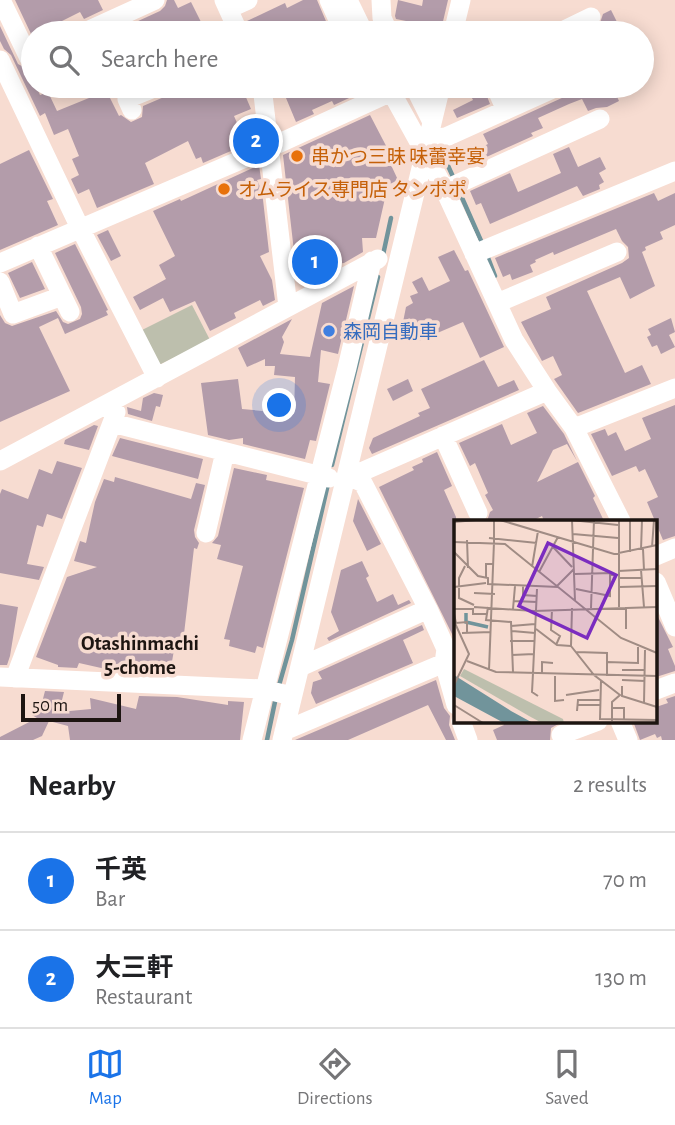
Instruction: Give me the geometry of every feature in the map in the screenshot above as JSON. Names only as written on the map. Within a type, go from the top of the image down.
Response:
[{"type":"street","points":[[1,0],[21,41]]},
{"type":"street","points":[[109,21],[155,0]]},
{"type":"street","points":[[234,21],[226,4],[248,0]]},
{"type":"street","points":[[329,0],[339,21]]},
{"type":"street","points":[[456,21],[461,0]]},
{"type":"street","points":[[356,16],[384,17]]},
{"type":"street","points":[[582,21],[590,17]]},
{"type":"street","points":[[0,60],[80,228],[157,378]]},
{"type":"street","points":[[129,98],[127,99],[132,110]]},
{"type":"street","points":[[264,98],[288,307]]},
{"type":"street","points":[[0,263],[271,147],[367,98]]},
{"type":"street","points":[[388,98],[428,139]]},
{"type":"street","points":[[417,98],[428,139],[481,251],[502,301],[514,340],[574,428],[620,520]]},
{"type":"street","points":[[440,98],[384,261],[339,477],[323,515],[279,693],[283,736],[449,652]]},
{"type":"street","points":[[500,98],[506,110]]},
{"type":"street","points":[[428,139],[446,137],[532,98]]},
{"type":"street","points":[[452,187],[600,118]]},
{"type":"street","points":[[481,251],[675,171]]},
{"type":"street","points":[[0,282],[13,314],[66,304],[38,246]]},
{"type":"street","points":[[502,301],[617,252]]},
{"type":"street","points":[[0,461],[288,307],[384,261]]},
{"type":"street","points":[[339,477],[384,261]]},
{"type":"street","points":[[574,428],[675,387]]},
{"type":"street","points":[[339,477],[547,391]]},
{"type":"street","points":[[120,398],[112,424],[7,678],[279,693]]},
{"type":"street","points":[[112,424],[363,483],[449,652],[454,690]]},
{"type":"street","points":[[443,436],[478,513]]},
{"type":"street","points":[[206,533],[226,452]]},
{"type":"street","points":[[300,667],[304,594],[318,540]]},
{"type":"street","points":[[658,555],[675,548]]},
{"type":"street","points":[[658,587],[675,627]]},
{"type":"street","points":[[252,740],[279,693],[300,667],[428,609]]},
{"type":"street","points":[[658,689],[675,683]]},
{"type":"street","points":[[461,722],[467,740]]},
{"type":"street","points":[[560,732],[594,722]]},
{"type":"street","points":[[620,722],[628,740]]},
{"type":"green space","points":[[192,305],[210,340],[157,366],[140,331]]},
{"type":"building","points":[[15,0],[98,0],[103,10],[84,19],[80,12],[62,21],[25,21]]},
{"type":"building","points":[[167,0],[174,0],[178,8],[191,2],[200,21],[138,21],[165,6]]},
{"type":"building","points":[[303,0],[317,0],[326,21],[247,21],[285,3],[287,8]]},
{"type":"building","points":[[398,0],[422,6],[423,0],[448,0],[443,21],[406,21],[396,19]]},
{"type":"building","points":[[611,10],[616,21],[601,21],[603,14]]},
{"type":"building","points":[[0,26],[21,66],[21,76],[11,55],[0,41]]},
{"type":"building","points":[[31,98],[51,98],[57,111],[89,98],[110,98],[119,116],[131,122],[142,117],[143,106],[162,98],[246,98],[251,109],[234,116],[245,141],[253,138],[254,141],[203,163],[201,157],[196,159],[188,141],[145,163],[154,184],[97,208],[89,189],[78,194],[71,179],[79,175],[72,159],[79,156],[68,129],[54,135],[45,113],[40,116]]},
{"type":"building","points":[[286,98],[349,98],[334,105],[332,101],[312,110],[314,114],[296,122]]},
{"type":"building","points":[[472,98],[488,98],[490,104],[457,118],[453,110],[473,100]]},
{"type":"building","points":[[562,98],[618,98],[619,101],[588,111],[582,99],[569,104],[538,118],[543,128],[531,133],[533,136],[482,159],[478,149],[488,144],[483,134]]},
{"type":"building","points":[[370,115],[395,163],[391,165],[398,180],[388,185],[376,238],[362,238],[363,252],[344,263],[296,269],[283,155]]},
{"type":"building","points":[[569,147],[578,167],[600,157],[606,169],[599,173],[604,182],[599,185],[600,189],[583,196],[577,186],[490,224],[481,203],[476,205],[470,191],[510,173],[518,192],[561,173],[553,154]]},
{"type":"building","points":[[29,150],[53,199],[47,201],[58,225],[0,250],[0,164]]},
{"type":"building","points":[[259,165],[261,179],[257,180],[262,191],[269,252],[260,256],[272,280],[275,300],[263,306],[260,300],[234,313],[236,318],[210,331],[195,301],[170,312],[163,298],[140,310],[133,297],[166,279],[159,265],[175,256],[153,211]]},
{"type":"building","points":[[654,193],[658,201],[675,193],[675,225],[660,232],[663,239],[645,247],[646,250],[642,252],[655,286],[630,299],[620,277],[587,291],[625,373],[642,365],[651,384],[578,413],[554,379],[562,375],[553,356],[542,361],[521,322],[551,309],[546,297],[622,263],[629,258],[628,247],[616,229],[554,255],[553,252],[535,260],[536,262],[530,265],[533,272],[512,280],[510,274],[503,277],[495,258]]},
{"type":"building","points":[[108,230],[121,256],[111,261],[97,235]]},
{"type":"building","points":[[75,244],[108,310],[108,315],[65,334],[58,318],[39,327],[70,391],[0,422],[0,315],[5,323],[12,326],[56,311],[63,322],[68,324],[80,319],[81,307],[55,253]]},
{"type":"building","points":[[454,250],[465,271],[468,270],[504,347],[480,358],[463,322],[414,343],[403,322],[406,307],[413,303],[410,296],[418,293],[412,282],[422,277],[429,291],[450,281],[438,257]]},
{"type":"building","points":[[32,262],[45,289],[20,298],[8,273]]},
{"type":"building","points":[[354,286],[338,354],[321,350],[318,382],[330,384],[316,441],[310,440],[305,459],[243,444],[243,438],[229,440],[208,435],[201,383],[238,379],[242,409],[294,414],[295,377],[274,375],[275,366],[265,366],[265,359],[247,367],[238,348],[292,319],[282,337],[284,342],[280,354],[310,357],[322,303]]},
{"type":"building","points":[[671,318],[675,332],[669,335],[675,347],[661,354],[657,345],[652,347],[647,337],[651,335],[648,329]]},
{"type":"building","points":[[484,360],[498,387],[514,380],[519,390],[372,454],[369,448],[373,438],[420,416],[418,413],[430,408],[421,389]]},
{"type":"building","points":[[408,379],[413,391],[393,401],[387,389]]},
{"type":"building","points":[[154,393],[163,395],[160,407],[156,406],[152,421],[128,414],[127,407],[141,411],[143,398]]},
{"type":"building","points":[[675,405],[675,536],[663,540],[658,520],[655,520],[647,502],[658,497],[645,469],[639,472],[636,466],[612,476],[591,434],[605,429],[608,436],[616,432],[625,451],[651,439],[642,418]]},
{"type":"building","points":[[543,406],[564,434],[577,461],[567,444],[553,450],[537,482],[578,462],[604,520],[544,520],[542,516],[534,520],[487,520],[493,510],[485,495],[488,493],[475,463],[470,466],[459,443],[502,424],[511,445],[537,433],[527,413]]},
{"type":"building","points":[[94,425],[98,426],[89,450],[64,444],[65,440]]},
{"type":"building","points":[[120,438],[203,459],[198,479],[112,456]]},
{"type":"building","points":[[437,452],[452,486],[444,490],[456,517],[454,638],[379,487],[414,470],[412,467],[423,462],[422,459]]},
{"type":"building","points":[[57,461],[82,468],[62,519],[47,514],[43,527],[37,525],[27,564],[44,567],[39,580],[0,573],[2,489],[28,499],[39,469],[52,474]]},
{"type":"building","points":[[234,468],[267,475],[266,480],[304,488],[263,648],[257,646],[255,653],[229,646],[230,640],[224,639],[243,566],[217,559],[221,545],[212,543],[218,536]]},
{"type":"building","points":[[115,477],[191,499],[196,483],[205,485],[194,530],[199,543],[197,549],[194,548],[182,651],[174,650],[170,673],[110,670],[79,663],[77,668],[58,667],[36,657],[67,577],[97,567],[74,561],[80,541],[86,543],[95,502],[104,479],[114,482]]},
{"type":"building","points":[[358,499],[381,544],[367,551],[353,521]]},
{"type":"building","points":[[362,561],[377,602],[393,594],[398,605],[409,600],[411,603],[329,641],[327,638],[339,631],[331,612],[341,570]]},
{"type":"building","points":[[0,604],[18,607],[7,665],[0,665]]},
{"type":"building","points":[[658,617],[673,647],[668,649],[675,671],[658,676]]},
{"type":"building","points":[[422,625],[424,630],[403,640],[413,663],[316,704],[311,693],[313,682],[322,679],[318,672]]},
{"type":"building","points":[[436,680],[444,708],[450,716],[449,725],[455,740],[446,740],[428,705],[348,740],[295,740]]},
{"type":"building","points":[[45,691],[64,692],[59,712],[91,709],[90,698],[136,709],[139,696],[177,697],[228,705],[228,701],[244,702],[240,740],[70,740],[68,726],[49,721],[42,736],[33,740],[0,740],[0,737],[37,718],[32,715],[39,714]]},
{"type":"building","points":[[675,696],[675,740],[662,740],[661,736],[657,738],[655,734],[640,740],[633,722],[658,722],[658,706],[668,703],[666,699]]},
{"type":"building","points":[[502,722],[562,722],[551,728],[550,740],[497,740],[493,730],[504,725]]},
{"type":"waterway","points":[[440,148],[454,179]]},
{"type":"waterway","points":[[459,191],[482,243]]},
{"type":"waterway","points":[[383,255],[391,218]]},
{"type":"waterway","points":[[487,255],[495,276]]},
{"type":"waterway","points":[[332,465],[378,277]]},
{"type":"waterway","points":[[278,689],[328,484]]},
{"type":"waterway","points":[[267,740],[276,697]]},
{"type":"place","name":"大三軒","points":[[256,141]]},
{"type":"place","name":"串かつ三昧 味蕾幸宴","points":[[297,156]]},
{"type":"place","name":"オムライス専門店 タンポポ","points":[[224,189]]},
{"type":"place","name":"千英","points":[[315,262]]},
{"type":"place","name":"森岡自動車","points":[[329,331]]},
{"type":"district","name":"Otashinmachi 5-chome","points":[[140,655]]}]
